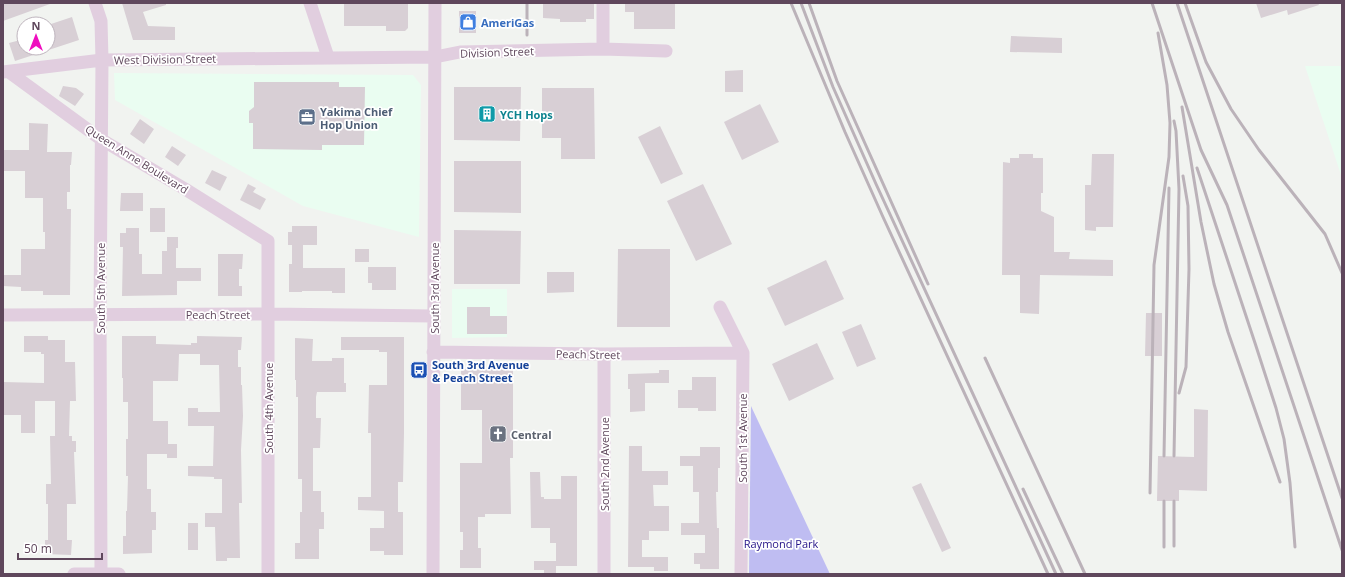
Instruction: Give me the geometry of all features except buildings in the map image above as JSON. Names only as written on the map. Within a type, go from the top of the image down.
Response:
[{"type":"street","name":"South 5th Avenue","points":[[95,3],[101,21],[102,60],[100,314],[101,574]]},
{"type":"street","points":[[310,3],[328,57]]},
{"type":"street","name":"South 3rd Avenue","points":[[433,574],[435,3]]},
{"type":"street","points":[[603,3],[603,49]]},
{"type":"street","name":"Division Street","points":[[328,57],[435,57],[460,52],[603,49],[666,51]]},
{"type":"street","name":"West Division Street","points":[[6,72],[102,60],[328,57]]},
{"type":"street","name":"Queen Anne Boulevard","points":[[6,72],[102,140],[185,189],[268,241]]},
{"type":"street","name":"South 4th Avenue","points":[[268,241],[268,574]]},
{"type":"street","name":"South 1st Avenue","points":[[720,307],[743,354],[741,574]]},
{"type":"street","name":"Peach Street","points":[[3,314],[268,314],[434,316]]},
{"type":"street","name":"Peach Street","points":[[433,352],[743,354]]},
{"type":"street","name":"South 2nd Avenue","points":[[604,354],[604,574]]},
{"type":"street","points":[[74,574],[119,574]]},
{"type":"shaded area","points":[[1305,66],[1342,66],[1342,178]]},
{"type":"shaded area","points":[[114,73],[413,75],[421,85],[419,237],[303,206],[115,100]]},
{"type":"shaded area","points":[[452,289],[507,289],[507,337],[452,338]]},
{"type":"green space","name":"Raymond Park","points":[[751,406],[830,574],[749,574]]},
{"type":"railway","points":[[527,3],[527,35]]},
{"type":"railway","points":[[791,3],[845,132],[883,217],[1048,574]]},
{"type":"railway","points":[[801,3],[833,87],[876,184],[1056,574]]},
{"type":"railway","points":[[809,3],[837,81],[928,284]]},
{"type":"railway","points":[[1152,3],[1201,150],[1227,205],[1342,550]]},
{"type":"railway","points":[[1177,3],[1342,498]]},
{"type":"railway","points":[[1185,3],[1206,62],[1231,109],[1259,150],[1325,234],[1342,273]]},
{"type":"railway","points":[[1150,493],[1154,265],[1169,157],[1170,123],[1167,85],[1158,33]]},
{"type":"railway","points":[[1182,107],[1201,222],[1214,284],[1228,332],[1280,482]]},
{"type":"railway","points":[[1174,121],[1176,131],[1179,189],[1174,456]]},
{"type":"railway","points":[[1197,168],[1276,408],[1284,439],[1290,483],[1295,547]]},
{"type":"railway","points":[[1179,393],[1186,367],[1189,269],[1188,206],[1183,176]]},
{"type":"railway","points":[[1164,456],[1169,188]]},
{"type":"railway","points":[[985,358],[1085,574]]},
{"type":"railway","points":[[1023,489],[1063,574]]},
{"type":"railway","points":[[1164,501],[1164,547]]},
{"type":"railway","points":[[1174,501],[1174,546]]},
{"type":"place","name":"AmeriGas","points":[[468,22]]},
{"type":"place","name":"YCH Hops","points":[[487,114]]},
{"type":"place","name":"Yakima Chief Hop Union","points":[[307,117]]},
{"type":"place","name":"South 3rd Avenue & Peach Street","points":[[419,370]]},
{"type":"place","name":"Central","points":[[498,434]]}]
